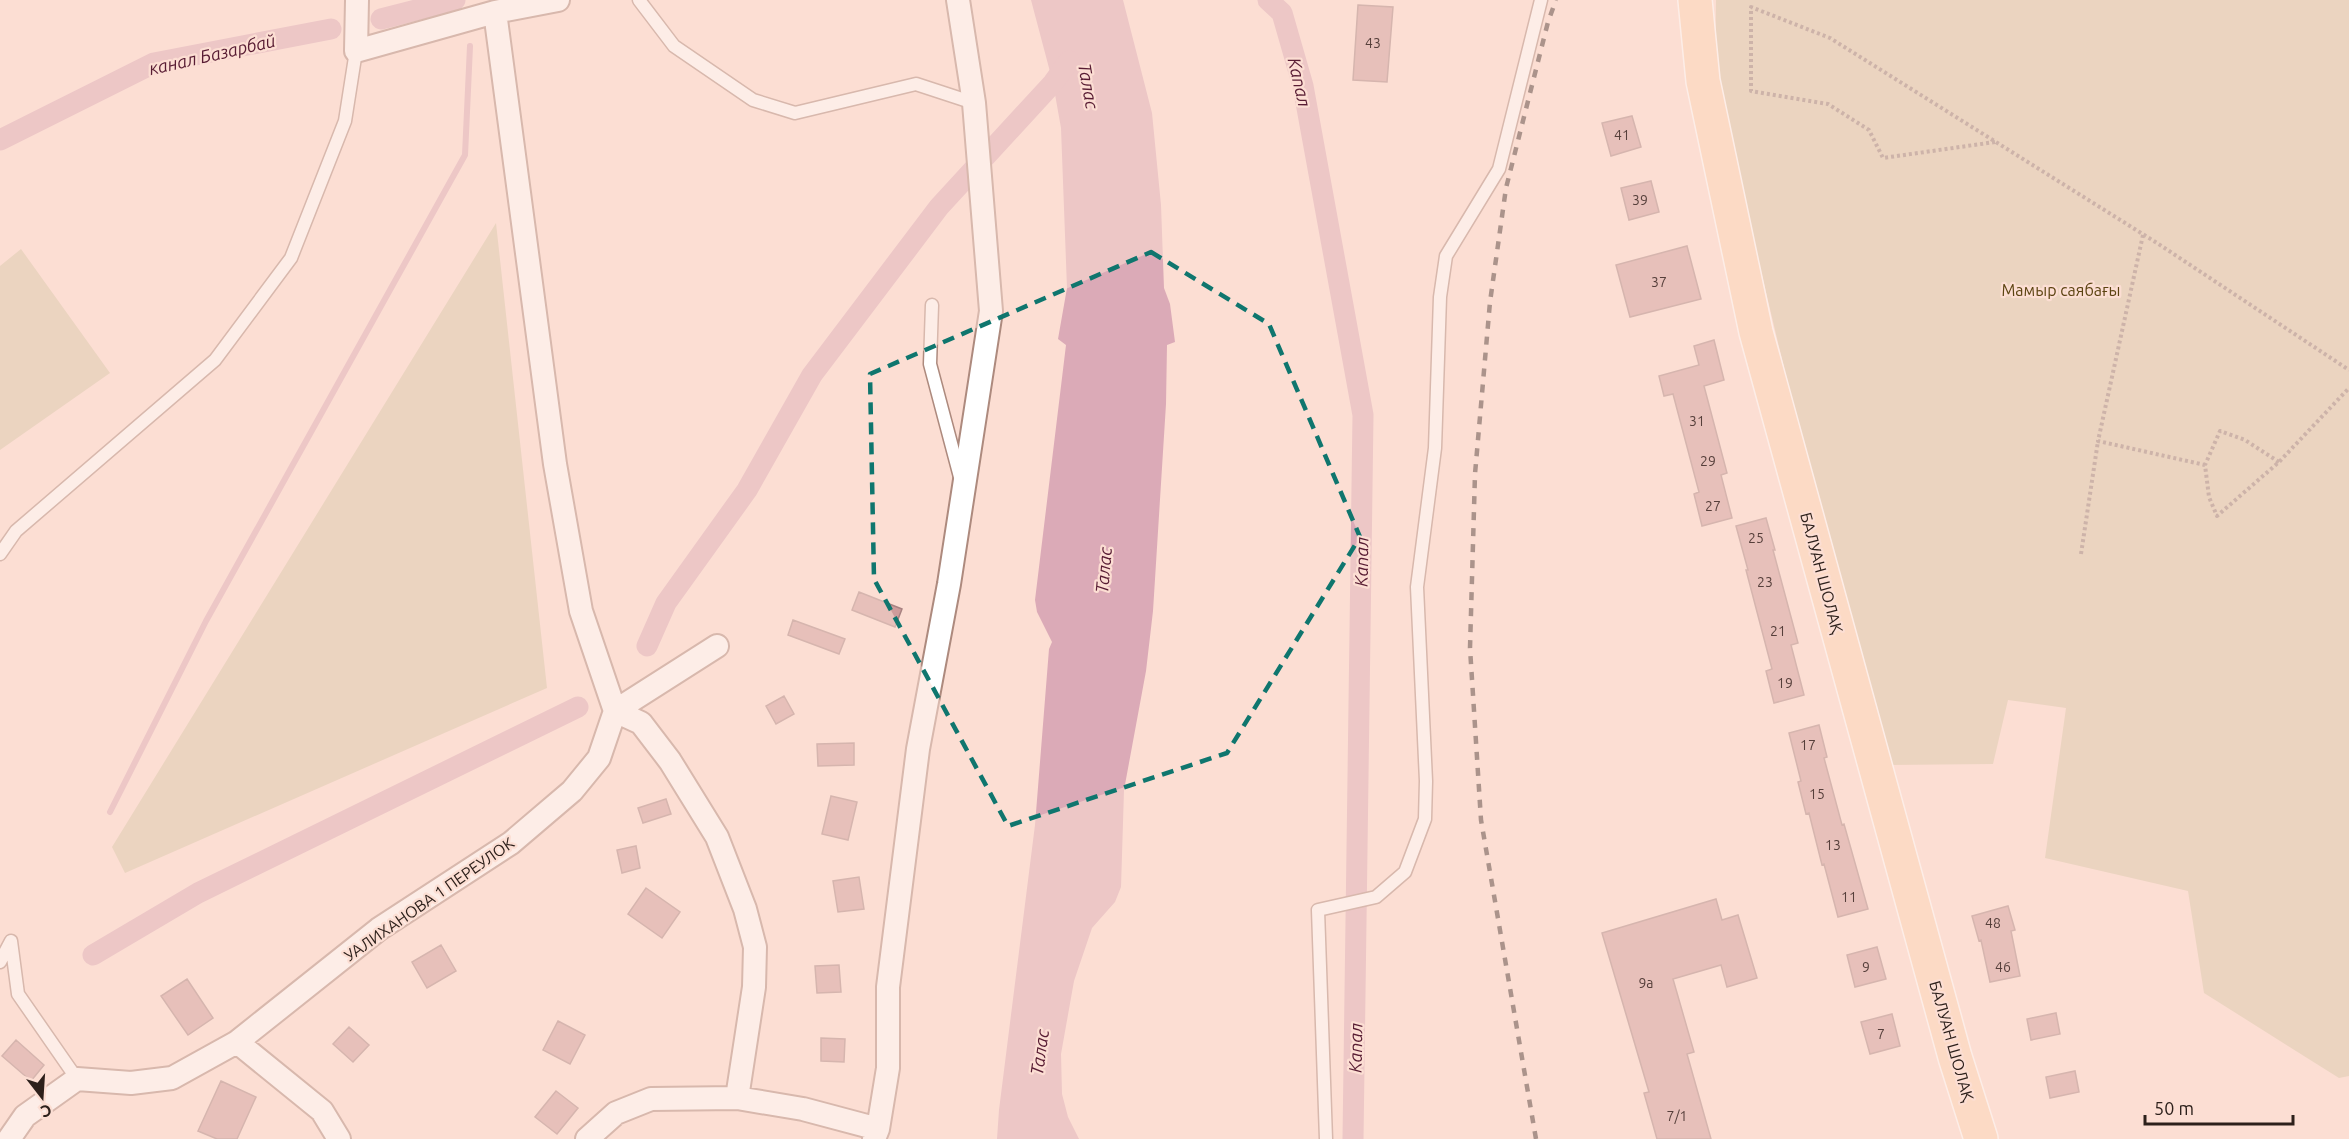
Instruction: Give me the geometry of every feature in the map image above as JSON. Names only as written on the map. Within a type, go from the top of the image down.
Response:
[{"type":"main road","name":"БАЛУАН ШОЛАҚ","points":[[1695,0],[1703,81],[1756,332],[1955,1057],[1981,1139]]},
{"type":"street","points":[[357,0],[357,51],[495,12],[558,0]]},
{"type":"street","points":[[587,1139],[616,1113],[651,1099],[737,1098],[803,1108],[876,1134],[888,1068],[888,987],[916,761],[991,311],[974,103],[958,0]]},
{"type":"street","points":[[495,12],[559,487],[581,611],[615,711],[641,723],[669,761],[717,837],[745,909],[755,947],[754,987],[737,1098]]},
{"type":"street","points":[[615,711],[717,646]]},
{"type":"street","name":"УАЛИХАНОВА 1 ПЕРЕУЛОК","points":[[76,1079],[131,1083],[172,1078],[237,1042],[379,929],[511,843],[572,791],[599,758],[615,711]]},
{"type":"street","points":[[237,1042],[322,1111],[339,1139]]},
{"type":"street","points":[[9,1139],[25,1116],[76,1079]]},
{"type":"lane","points":[[639,0],[674,46],[753,100],[795,113],[916,84],[974,103]]},
{"type":"lane","points":[[1326,1139],[1318,910],[1376,897],[1405,872],[1425,819],[1426,781],[1417,587],[1435,448],[1440,297],[1446,256],[1499,169],[1541,0]]},
{"type":"lane","points":[[0,554],[16,531],[215,360],[291,258],[345,122],[357,51]]},
{"type":"lane","points":[[932,305],[930,364],[963,489]]},
{"type":"lane","points":[[0,962],[11,941],[18,994],[76,1079]]},
{"type":"path","points":[[1995,142],[1883,158],[1869,130],[1828,104],[1751,91],[1751,7],[1830,38],[2143,234],[2349,370]]},
{"type":"path","points":[[2080,554],[2098,441],[2143,234]]},
{"type":"path","points":[[2279,462],[2245,440],[2220,431],[2205,465],[2209,497],[2217,516],[2279,462],[2349,388]]},
{"type":"path","points":[[2098,441],[2205,465]]},
{"type":"highlighted area","points":[[1151,252],[1269,324],[1360,537],[1227,753],[1008,826],[874,579],[870,374]]},
{"type":"green space","name":"Мамыр саябағы","points":[[1716,0],[2349,0],[2349,1076],[2339,1078],[2204,993],[2188,891],[2045,858],[2066,708],[2008,700],[1993,764],[1889,765],[1785,372],[1715,78]]},
{"type":"green space","points":[[496,223],[547,688],[125,873],[112,847]]},
{"type":"green space","points":[[21,249],[110,373],[0,450],[0,266]]},
{"type":"water","name":"Талас","points":[[1031,0],[1123,0],[1152,113],[1161,205],[1164,288],[1170,304],[1175,342],[1167,345],[1166,404],[1153,611],[1146,671],[1124,790],[1121,887],[1115,902],[1092,928],[1074,981],[1061,1054],[1062,1094],[1068,1117],[1079,1139],[997,1139],[1035,825],[1049,649],[1052,642],[1037,612],[1035,600],[1066,345],[1058,339],[1067,288],[1061,128],[1053,83]]},
{"type":"building","points":[[1358,5],[1393,7],[1387,82],[1353,80]]},
{"type":"building","points":[[1632,116],[1641,147],[1611,156],[1602,123]]},
{"type":"building","points":[[1651,181],[1659,212],[1629,220],[1621,188]]},
{"type":"building","points":[[1687,246],[1701,299],[1630,317],[1616,265]]},
{"type":"building","points":[[1714,340],[1724,380],[1704,386],[1727,473],[1721,475],[1732,518],[1702,526],[1694,494],[1699,492],[1673,394],[1664,396],[1659,376],[1699,365],[1694,346]]},
{"type":"building","points":[[1766,518],[1798,643],[1791,645],[1804,695],[1774,703],[1766,671],[1772,669],[1736,526]]},
{"type":"building","points":[[859,592],[902,609],[895,627],[852,610]]},
{"type":"building","points":[[793,620],[845,639],[839,654],[788,635]]},
{"type":"building","points":[[784,696],[794,714],[776,724],[766,706]]},
{"type":"building","points":[[1819,725],[1827,757],[1824,758],[1868,909],[1838,917],[1809,813],[1806,814],[1798,782],[1801,781],[1789,733]]},
{"type":"building","points":[[854,743],[854,765],[818,766],[817,744]]},
{"type":"building","points":[[831,796],[857,802],[848,840],[822,834]]},
{"type":"building","points":[[666,799],[671,814],[643,823],[638,808]]},
{"type":"building","points":[[636,846],[640,868],[622,873],[617,850]]},
{"type":"building","points":[[859,877],[864,909],[838,912],[833,881]]},
{"type":"building","points":[[646,888],[680,912],[662,938],[628,914]]},
{"type":"building","points":[[1716,899],[1722,920],[1738,915],[1757,978],[1727,987],[1721,965],[1673,979],[1694,1052],[1687,1054],[1711,1139],[1657,1139],[1644,1093],[1649,1092],[1602,933]]},
{"type":"building","points":[[2008,906],[2015,930],[2011,931],[2020,976],[1990,982],[1981,940],[1979,941],[1972,916]]},
{"type":"building","points":[[441,945],[456,971],[427,988],[412,962]]},
{"type":"building","points":[[1877,947],[1886,979],[1855,987],[1847,955]]},
{"type":"building","points":[[839,965],[841,992],[817,993],[815,966]]},
{"type":"building","points":[[187,979],[213,1018],[188,1035],[161,996]]},
{"type":"building","points":[[2056,1013],[2060,1034],[2031,1040],[2027,1019]]},
{"type":"building","points":[[1892,1014],[1900,1046],[1870,1054],[1861,1022]]},
{"type":"building","points":[[558,1021],[585,1035],[570,1064],[543,1050]]},
{"type":"building","points":[[349,1027],[369,1045],[353,1062],[333,1044]]},
{"type":"building","points":[[821,1038],[845,1039],[844,1062],[821,1061]]},
{"type":"building","points":[[16,1040],[44,1065],[31,1081],[2,1056]]},
{"type":"building","points":[[2075,1071],[2079,1092],[2050,1098],[2046,1077]]},
{"type":"building","points":[[221,1081],[256,1097],[237,1139],[217,1139],[198,1131]]},
{"type":"building","points":[[556,1091],[578,1108],[557,1134],[535,1117]]},
{"type":"waterway","name":"канал Базарбай","points":[[381,19],[455,0]]},
{"type":"waterway","name":"Капал","points":[[1268,0],[1282,13],[1303,86],[1363,415],[1353,1139]]},
{"type":"waterway","name":"канал Базарбай","points":[[0,140],[154,63],[331,29]]},
{"type":"waterway","points":[[110,812],[206,621],[465,155],[470,46]]},
{"type":"waterway","name":"Талас","points":[[647,646],[666,603],[747,490],[812,375],[939,207],[1053,83],[1069,61]]},
{"type":"waterway","points":[[93,955],[198,893],[578,707]]},
{"type":"railway","points":[[1536,1139],[1481,820],[1470,648],[1475,474],[1490,302],[1506,188],[1548,22],[1556,0]]}]
